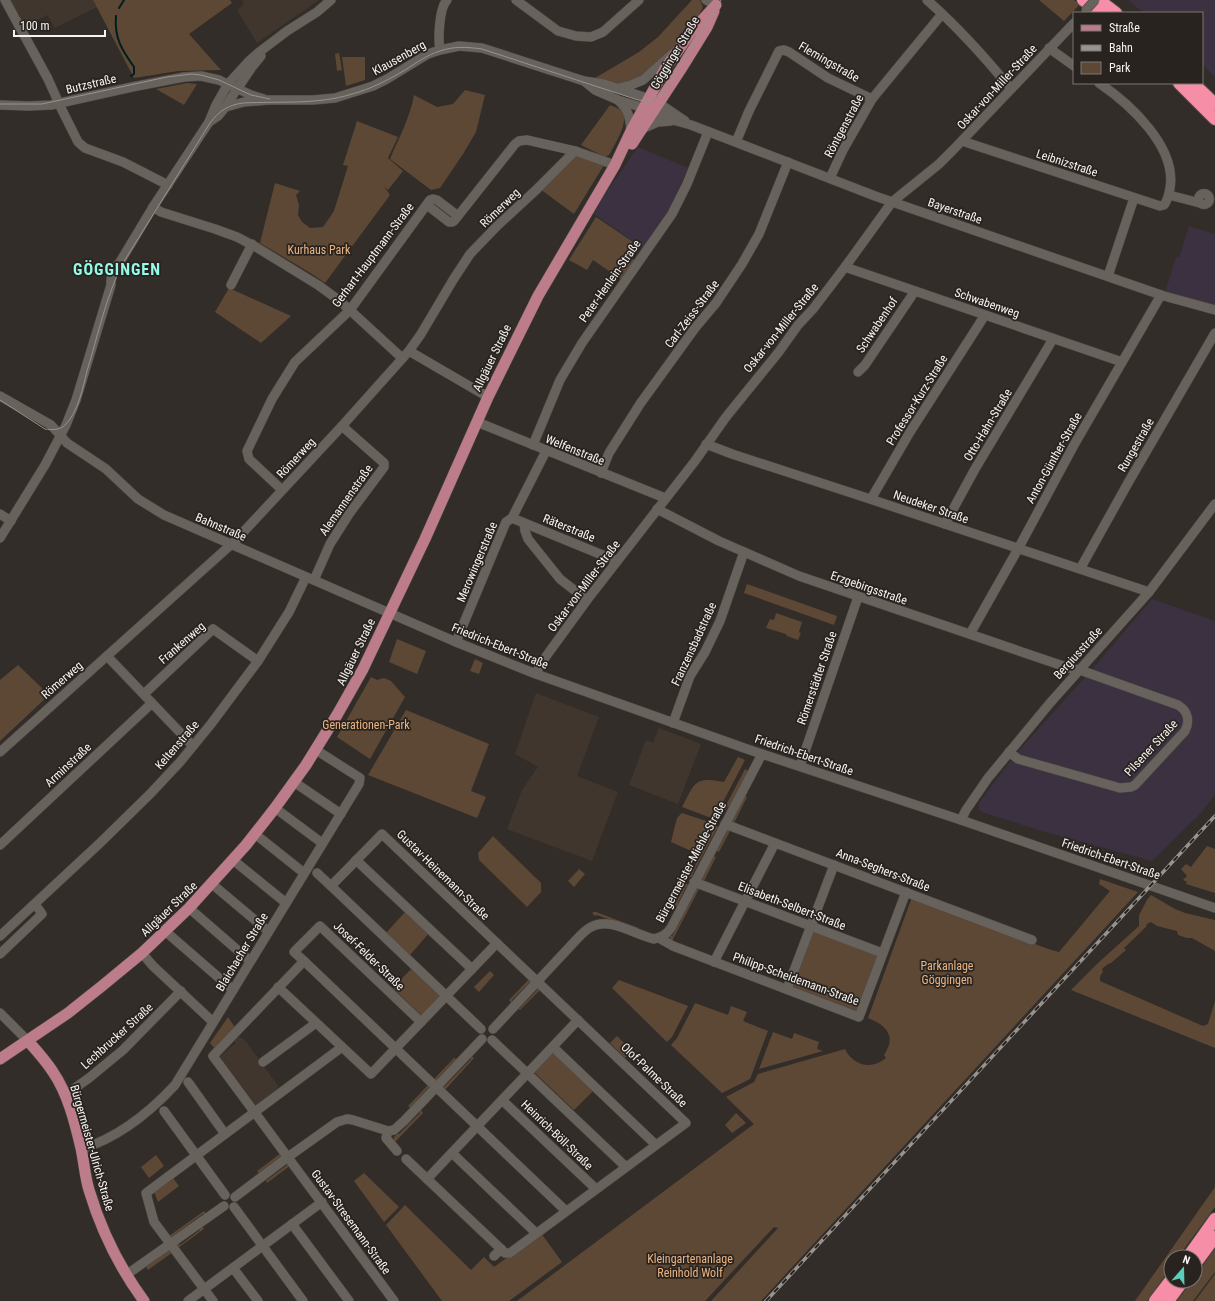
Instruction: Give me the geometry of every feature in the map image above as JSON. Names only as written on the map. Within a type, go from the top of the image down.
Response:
[{"type":"highway","points":[[1099,0],[1115,12]]},
{"type":"highway","points":[[1084,8],[1098,12]]},
{"type":"highway","points":[[1180,84],[1215,119]]},
{"type":"highway","points":[[1195,84],[1215,104]]},
{"type":"highway","points":[[1194,1249],[1215,1220]]},
{"type":"highway","points":[[1203,1253],[1215,1237]]},
{"type":"highway","points":[[1155,1301],[1164,1289]]},
{"type":"highway","points":[[1168,1301],[1177,1289]]},
{"type":"main road","name":"Gögginger Straße","points":[[652,106],[658,82],[680,46],[714,2]]},
{"type":"main road","name":"Gögginger Straße","points":[[652,106],[699,40],[711,20],[714,2]]},
{"type":"main road","name":"Allgäuer Straße","points":[[0,1059],[28,1041],[86,999],[142,953],[189,908],[255,834],[316,750],[353,688],[390,613],[425,539],[488,397],[538,296],[636,130],[652,106]]},
{"type":"main road","name":"Bürgermeister-Ulrich-Straße","points":[[28,1041],[53,1071],[65,1095],[81,1149],[88,1188],[97,1214],[113,1252],[126,1275],[144,1301]]},
{"type":"street","points":[[5,0],[48,80],[78,142],[85,148],[123,162],[168,185]]},
{"type":"street","points":[[0,538],[61,436],[76,400],[111,285],[110,278],[114,269],[120,262],[209,122],[216,105],[226,88],[248,61],[287,31],[316,12],[330,0]]},
{"type":"street","points":[[440,50],[439,39],[442,7],[447,0]]},
{"type":"street","points":[[516,0],[558,31],[576,36],[591,37],[603,32],[639,0]]},
{"type":"street","points":[[927,0],[977,48],[1011,90]]},
{"type":"street","points":[[1084,8],[1095,0]]},
{"type":"street","name":"Röntgenstraße","points":[[830,178],[843,150],[872,98],[942,14]]},
{"type":"street","name":"Oskar-von-Miller-Straße","points":[[536,674],[540,665],[587,600],[657,510],[726,417],[778,353],[798,325],[813,309],[892,202],[939,164],[1073,24]]},
{"type":"street","points":[[209,122],[218,116],[226,107],[243,80],[268,46]]},
{"type":"street","name":"Klausenberg","points":[[226,107],[244,102],[332,98],[373,86],[428,54],[460,46],[482,48],[584,81],[618,88],[652,106]]},
{"type":"street","points":[[618,88],[631,86],[643,80],[680,46]]},
{"type":"street","points":[[1049,48],[1073,65]]},
{"type":"street","name":"Flemingstraße","points":[[736,142],[749,111],[779,51],[784,50],[789,52],[828,78],[872,98]]},
{"type":"street","name":"Butzstraße","points":[[0,105],[29,106],[58,103],[132,86],[186,77],[201,76],[214,78],[226,88]]},
{"type":"street","name":"Klausenberg","points":[[584,81],[595,90],[618,100],[652,106]]},
{"type":"street","points":[[1100,84],[1115,94],[1137,114],[1162,148],[1167,158],[1171,176],[1169,195],[1189,199],[1200,199]]},
{"type":"street","name":"Klausenberg","points":[[226,88],[235,93],[244,102]]},
{"type":"street","name":"Klausenberg","points":[[235,93],[269,100]]},
{"type":"street","points":[[618,100],[625,106],[636,130]]},
{"type":"street","name":"Bayerstraße","points":[[652,106],[673,120],[691,125]]},
{"type":"street","name":"Bayerstraße","points":[[652,106],[708,132],[892,202],[1161,294],[1215,310]]},
{"type":"street","name":"Bayerstraße","points":[[636,130],[658,122],[673,120]]},
{"type":"street","name":"Peter-Henlein-Straße","points":[[533,445],[560,380],[582,342],[672,214],[688,184],[708,132]]},
{"type":"street","name":"Gerhart-Hauptmann-Straße","points":[[282,490],[249,459],[247,451],[272,399],[295,362],[350,310],[426,205],[433,199],[437,200],[458,216],[515,144],[519,141],[527,140],[575,151],[615,165]]},
{"type":"street","name":"Leibnizstraße","points":[[962,141],[1160,206],[1164,205],[1169,195]]},
{"type":"street","name":"Römerweg","points":[[0,752],[214,560],[282,490],[342,426],[409,350],[421,334],[470,254],[575,151]]},
{"type":"street","name":"Carl-Zeiss-Straße","points":[[601,473],[609,453],[637,409],[695,328],[716,303],[742,264],[761,229],[788,162]]},
{"type":"street","points":[[1108,276],[1134,198]]},
{"type":"street","points":[[153,208],[161,212],[215,229],[252,244],[318,285],[350,310],[402,358]]},
{"type":"street","points":[[231,285],[252,244]]},
{"type":"street","name":"Schwabenweg","points":[[845,267],[1122,362]]},
{"type":"street","name":"Schwabenhof","points":[[858,372],[865,365],[915,291]]},
{"type":"street","name":"Anton-Günther-Straße","points":[[970,634],[1074,445],[1161,294]]},
{"type":"street","name":"Professor-Kurz-Straße","points":[[871,499],[913,427],[985,315]]},
{"type":"street","name":"Rungestraße","points":[[1080,569],[1128,482],[1215,333]]},
{"type":"street","name":"Otto-Hahn-Straße","points":[[945,524],[978,464],[1053,339]]},
{"type":"street","points":[[409,350],[488,397]]},
{"type":"street","name":"Bahnstraße","points":[[0,396],[51,426],[67,444],[106,469],[138,499],[164,515],[390,613]]},
{"type":"street","name":"Welfenstraße","points":[[477,422],[665,498]]},
{"type":"street","name":"Alemannenstraße","points":[[310,578],[349,514],[384,467],[384,463],[342,426]]},
{"type":"street","name":"Neudeker Straße","points":[[706,444],[752,461],[871,499],[1149,592]]},
{"type":"street","name":"Merowingerstraße","points":[[456,642],[506,522],[512,518],[546,451]]},
{"type":"street","name":"Bergiusstraße","points":[[961,820],[981,787],[1009,752],[1050,703],[1149,592],[1215,504]]},
{"type":"street","name":"Erzgebirgsstraße","points":[[657,510],[744,552],[799,576],[1072,669],[1080,670]]},
{"type":"street","points":[[0,514],[11,521]]},
{"type":"street","name":"Räterstraße","points":[[512,518],[617,561]]},
{"type":"street","points":[[524,523],[528,539],[560,579],[587,600]]},
{"type":"street","name":"Franzensbadstraße","points":[[673,723],[690,676],[705,652],[720,621],[744,552]]},
{"type":"street","name":"Keltenstraße","points":[[0,936],[150,794],[193,746],[258,661],[310,578]]},
{"type":"street","name":"Römerstädter Straße","points":[[800,766],[858,597]]},
{"type":"street","name":"Friedrich-Ebert-Straße","points":[[390,613],[456,642],[536,674],[673,723],[961,820],[1215,908]]},
{"type":"street","name":"Frankenweg","points":[[144,694],[213,629],[258,661]]},
{"type":"street","points":[[107,656],[193,746]]},
{"type":"street","name":"Pilsener Straße","points":[[1009,752],[1018,759],[1101,783],[1124,788],[1135,786],[1186,731],[1188,726],[1188,717],[1184,708],[1080,670]]},
{"type":"street","name":"Arminstraße","points":[[0,845],[152,703]]},
{"type":"street","name":"Blaichacher Straße","points":[[81,1149],[96,1145],[138,1118],[157,1103],[179,1079],[268,931],[360,784],[360,778],[316,750]]},
{"type":"street","name":"Bürgermeister-Miehle-Straße","points":[[493,1028],[586,930],[596,924],[608,924],[654,939],[667,934],[762,754]]},
{"type":"street","points":[[294,782],[341,814]]},
{"type":"street","points":[[275,808],[322,843]]},
{"type":"street","name":"Anna-Seghers-Straße","points":[[725,824],[1032,940]]},
{"type":"street","points":[[255,834],[304,873]]},
{"type":"street","name":"Gustav-Heinemann-Straße","points":[[331,886],[382,834],[537,981]]},
{"type":"street","name":"Philipp-Scheidemann-Straße","points":[[714,962],[775,842]]},
{"type":"street","points":[[233,860],[286,903]]},
{"type":"street","points":[[356,860],[472,969]]},
{"type":"street","points":[[787,990],[834,865]]},
{"type":"street","points":[[317,873],[481,1029]]},
{"type":"street","name":"Elisabeth-Selbert-Straße","points":[[694,882],[882,953]]},
{"type":"street","points":[[212,884],[268,931]]},
{"type":"street","name":"Philipp-Scheidemann-Straße","points":[[659,938],[671,946],[858,1017],[906,892]]},
{"type":"street","points":[[0,954],[42,914],[35,904]]},
{"type":"street","points":[[189,908],[250,961]]},
{"type":"street","name":"Josef-Felder-Straße","points":[[421,1022],[320,926],[294,952],[436,1087]]},
{"type":"street","points":[[165,931],[233,990]]},
{"type":"street","points":[[278,987],[371,1074],[496,943]]},
{"type":"street","points":[[142,953],[153,966],[213,1022]]},
{"type":"street","points":[[288,1157],[213,1056],[304,961]]},
{"type":"street","name":"Olof-Palme-Straße","points":[[537,981],[686,1122],[596,1189]]},
{"type":"street","name":"Lechbrucker Straße","points":[[65,1095],[89,1078],[123,1050],[181,991]]},
{"type":"street","name":"Bürgermeister-Ulrich-Straße","points":[[0,1013],[28,1041]]},
{"type":"street","points":[[427,1179],[578,1020]]},
{"type":"street","points":[[263,1062],[316,1023]]},
{"type":"street","points":[[235,1197],[337,1122],[347,1119],[359,1121],[388,1131],[394,1130],[436,1087],[495,1034],[493,1028],[486,1026],[481,1029]]},
{"type":"street","points":[[481,1029],[480,1035],[528,1073],[626,1167]]},
{"type":"street","points":[[213,1301],[154,1222],[146,1193],[342,1047]]},
{"type":"street","points":[[553,1047],[656,1145]]},
{"type":"street","points":[[188,1082],[225,1134]]},
{"type":"street","points":[[436,1087],[566,1211]]},
{"type":"street","name":"Heinrich-Böll-Straße","points":[[502,1100],[596,1189]]},
{"type":"street","points":[[164,1111],[225,1195]]},
{"type":"street","points":[[388,1131],[386,1138],[397,1151]]},
{"type":"street","points":[[452,1153],[536,1233]]},
{"type":"street","name":"Gustav-Stresemann-Straße","points":[[288,1157],[394,1301]]},
{"type":"street","points":[[406,1159],[505,1253],[510,1253],[596,1189]]},
{"type":"street","points":[[225,1195],[231,1194],[235,1197],[237,1201],[234,1207]]},
{"type":"street","points":[[224,1206],[222,1201],[225,1195]]},
{"type":"street","points":[[188,1301],[322,1202]]},
{"type":"street","points":[[126,1275],[224,1206]]},
{"type":"street","points":[[224,1206],[229,1208],[234,1207]]},
{"type":"street","points":[[234,1207],[304,1301]]},
{"type":"street","points":[[292,1224],[349,1301]]},
{"type":"street","points":[[494,1256],[501,1249]]},
{"type":"street","points":[[234,1268],[258,1301]]},
{"type":"shaded area","points":[[9,0],[93,0],[97,7],[55,28],[47,15],[25,26]]},
{"type":"shaded area","points":[[242,0],[319,0],[257,43],[237,10],[244,4]]},
{"type":"shaded area","points":[[1128,0],[1215,0],[1215,77],[1203,65],[1203,12],[1143,12]]},
{"type":"shaded area","points":[[638,147],[688,168],[666,217],[644,249],[594,214],[603,197]]},
{"type":"shaded area","points":[[1189,226],[1215,234],[1215,310],[1164,296],[1176,257],[1179,258]]},
{"type":"shaded area","points":[[1152,599],[1215,621],[1215,795],[1199,815],[1152,861],[1042,831],[982,812],[979,809],[979,803],[1014,756],[1089,673]]},
{"type":"shaded area","points":[[536,693],[599,717],[577,776],[618,792],[592,861],[507,829],[522,790],[538,767],[515,754]]},
{"type":"shaded area","points":[[659,728],[701,744],[678,804],[629,785],[646,740],[653,743]]},
{"type":"shaded area","points":[[236,1037],[244,1039],[278,1086],[276,1092],[256,1105],[220,1057],[236,1043],[233,1039]]},
{"type":"green space","points":[[93,0],[230,0],[232,3],[189,34],[221,70],[178,71],[134,78]]},
{"type":"green space","points":[[692,0],[700,0],[703,7],[696,21],[662,61],[647,74],[622,85],[609,83],[595,78],[639,52],[658,37]]},
{"type":"green space","points":[[1039,0],[1074,0],[1080,4],[1064,21]]},
{"type":"green space","points":[[339,53],[342,70],[337,71],[335,54]]},
{"type":"green space","points":[[342,57],[365,57],[365,80],[346,86]]},
{"type":"green space","points":[[187,83],[197,84],[184,105],[156,89]]},
{"type":"green space","points":[[465,90],[485,95],[476,132],[440,188],[431,190],[390,159],[407,120],[414,95],[437,107],[453,104]]},
{"type":"green space","points":[[610,105],[622,111],[624,121],[617,140],[609,155],[605,157],[581,145]]},
{"type":"green space","name":"Kurhaus Park","points":[[357,121],[398,137],[388,158],[403,171],[388,190],[384,186],[390,195],[325,283],[260,243],[275,183],[300,191],[296,195],[299,205],[298,215],[302,222],[310,228],[323,227],[334,211],[348,166],[343,165]]},
{"type":"green space","points":[[576,155],[604,165],[574,214],[540,189]]},
{"type":"green space","points":[[596,217],[636,244],[628,255],[635,261],[622,280],[593,260],[587,270],[569,260]]},
{"type":"green space","points":[[229,288],[291,316],[261,343],[215,312]]},
{"type":"green space","points":[[747,584],[837,616],[834,625],[744,593]]},
{"type":"green space","points":[[776,613],[802,622],[799,632],[801,633],[798,640],[787,636],[786,634],[766,628],[770,619],[774,620]]},
{"type":"green space","points":[[397,639],[426,651],[417,674],[389,662]]},
{"type":"green space","points":[[475,659],[483,663],[479,674],[470,671]]},
{"type":"green space","points":[[18,665],[49,695],[0,741],[0,680]]},
{"type":"green space","name":"Generationen-Park","points":[[371,677],[377,680],[384,678],[391,681],[405,697],[370,759],[337,737]]},
{"type":"green space","points":[[406,710],[489,744],[471,791],[486,797],[477,818],[368,775]]},
{"type":"green space","points":[[738,757],[745,760],[714,819],[682,807],[693,787],[697,783],[707,780],[724,782]]},
{"type":"green space","points":[[745,769],[748,771],[729,808],[727,807],[726,810],[724,809]]},
{"type":"green space","points":[[743,795],[747,797],[734,823],[731,819],[733,819],[744,798]]},
{"type":"green space","points":[[682,813],[712,823],[696,853],[671,842],[677,818]]},
{"type":"green space","points":[[716,825],[719,828],[716,830],[692,875],[694,877],[689,877]]},
{"type":"green space","points":[[726,828],[731,829],[719,852],[715,850],[719,847],[727,832],[725,830]]},
{"type":"green space","points":[[493,836],[541,883],[541,892],[527,907],[479,860],[478,853]]},
{"type":"green space","points":[[1207,846],[1215,849],[1215,893],[1186,884],[1187,882],[1183,880],[1187,876],[1181,869],[1186,864],[1191,867]]},
{"type":"green space","points":[[712,856],[716,857],[704,881],[700,878],[704,875]]},
{"type":"green space","points":[[579,869],[585,874],[574,887],[568,881]]},
{"type":"green space","name":"Parkanlage Göggingen","points":[[1100,879],[1138,892],[761,1301],[711,1301],[778,1228],[774,1227],[705,1301],[517,1301],[754,1124],[726,1097],[754,1082],[758,1074],[845,1049],[848,1055],[863,1064],[875,1064],[886,1058],[884,1055],[890,1042],[888,1032],[880,1024],[868,1018],[912,897],[1059,952],[1110,891],[1099,884]]},
{"type":"green space","points":[[686,883],[689,886],[686,887],[678,903],[678,907],[674,905]]},
{"type":"green space","points":[[696,886],[700,887],[672,941],[670,940],[670,936],[672,936],[681,920],[679,918],[685,908],[687,908],[695,892]]},
{"type":"green space","points":[[1151,895],[1185,913],[1215,920],[1215,951],[1192,938],[1178,935],[1177,931],[1157,926],[1151,922],[1147,924],[1146,927],[1124,948],[1126,950],[1102,969],[1103,972],[1100,976],[1100,981],[1203,1026],[1208,1024],[1215,1001],[1215,1048],[1071,990],[1139,926],[1139,915]]},
{"type":"green space","points":[[481,909],[488,916],[483,922],[476,915]]},
{"type":"green space","points":[[406,911],[429,933],[410,955],[386,933]]},
{"type":"green space","points":[[594,912],[639,928],[638,930],[597,915],[595,916],[592,913]]},
{"type":"green space","points":[[812,930],[874,953],[878,960],[857,1011],[791,986]]},
{"type":"green space","points":[[413,967],[439,994],[439,999],[422,1016],[393,988]]},
{"type":"green space","points":[[490,971],[494,975],[479,992],[474,987]]},
{"type":"green space","points":[[529,979],[532,982],[529,983],[512,1000],[512,1003],[509,1000]]},
{"type":"green space","points":[[619,980],[688,1006],[672,1037],[667,1042],[612,988]]},
{"type":"green space","points":[[537,987],[541,989],[520,1010],[517,1007],[520,1008],[537,990]]},
{"type":"green space","points":[[695,1003],[728,1015],[731,1006],[747,1012],[743,1021],[768,1031],[750,1079],[722,1093],[671,1045],[677,1038]]},
{"type":"green space","points":[[228,1017],[236,1029],[216,1050],[210,1043]]},
{"type":"green space","points":[[773,1032],[792,1039],[794,1033],[819,1042],[817,1049],[823,1051],[759,1069]]},
{"type":"green space","points":[[617,1036],[632,1051],[625,1058],[610,1043]]},
{"type":"green space","points":[[553,1053],[594,1090],[574,1110],[534,1072],[549,1054]]},
{"type":"green space","points":[[471,1056],[474,1058],[445,1090],[442,1086],[445,1086],[471,1059]]},
{"type":"green space","points":[[454,1058],[458,1060],[456,1062],[454,1061],[437,1079],[437,1082],[434,1079]]},
{"type":"green space","points":[[429,1084],[432,1087],[430,1089],[428,1088],[412,1106],[412,1109],[408,1106]]},
{"type":"green space","points":[[420,1109],[423,1113],[394,1143],[394,1137],[420,1113]]},
{"type":"green space","points":[[736,1113],[746,1123],[732,1133],[725,1125]]},
{"type":"green space","points":[[281,1153],[283,1157],[280,1157],[260,1172],[260,1175],[257,1171]]},
{"type":"green space","points":[[156,1155],[164,1166],[149,1178],[141,1167]]},
{"type":"green space","points":[[286,1163],[291,1165],[267,1183],[265,1179],[267,1180],[287,1165]]},
{"type":"green space","points":[[364,1173],[399,1207],[384,1222],[354,1181]]},
{"type":"green space","points":[[173,1178],[179,1186],[158,1202],[154,1192]]},
{"type":"green space","points":[[1215,1187],[1215,1207],[1184,1249],[1171,1249]]},
{"type":"green space","points":[[405,1205],[471,1270],[484,1257],[494,1267],[541,1233],[562,1262],[509,1301],[442,1301],[386,1225]]},
{"type":"green space","points":[[204,1211],[206,1214],[205,1215],[203,1214],[173,1236],[173,1239],[169,1236]]},
{"type":"green space","points":[[202,1226],[204,1229],[178,1248],[178,1243],[180,1245],[200,1230],[199,1227]]},
{"type":"green space","points":[[1215,1249],[1215,1272],[1203,1288],[1203,1265]]},
{"type":"green space","points":[[169,1250],[173,1252],[148,1270],[146,1267]]},
{"type":"green space","points":[[1163,1261],[1163,1278],[1147,1301],[1135,1301]]},
{"type":"green space","points":[[1215,1274],[1215,1301],[1195,1301]]},
{"type":"green space","points":[[1186,1289],[1202,1289],[1193,1301],[1177,1301]]},
{"type":"waterway","points":[[119,8],[124,0]]},
{"type":"waterway","points":[[116,16],[116,31],[120,43],[134,67],[134,74],[131,76]]},
{"type":"tram line","points":[[0,400],[45,429],[61,428],[70,420],[77,407],[107,302],[123,263],[210,123],[224,109],[243,103],[325,100],[359,92],[399,74],[435,53],[445,49],[461,47],[482,49],[638,100],[647,101],[658,97],[667,88],[721,0]]},
{"type":"tram line","points":[[0,104],[42,104],[167,77],[192,74],[219,80],[251,95],[270,99]]},
{"type":"railway","points":[[766,1301],[1215,816]]},
{"type":"district","name":"GÖGGINGEN","points":[[117,269]]},
{"type":"park label","name":"Kleingartenanlage Reinhold Wolf","points":[[690,1266]]}]
